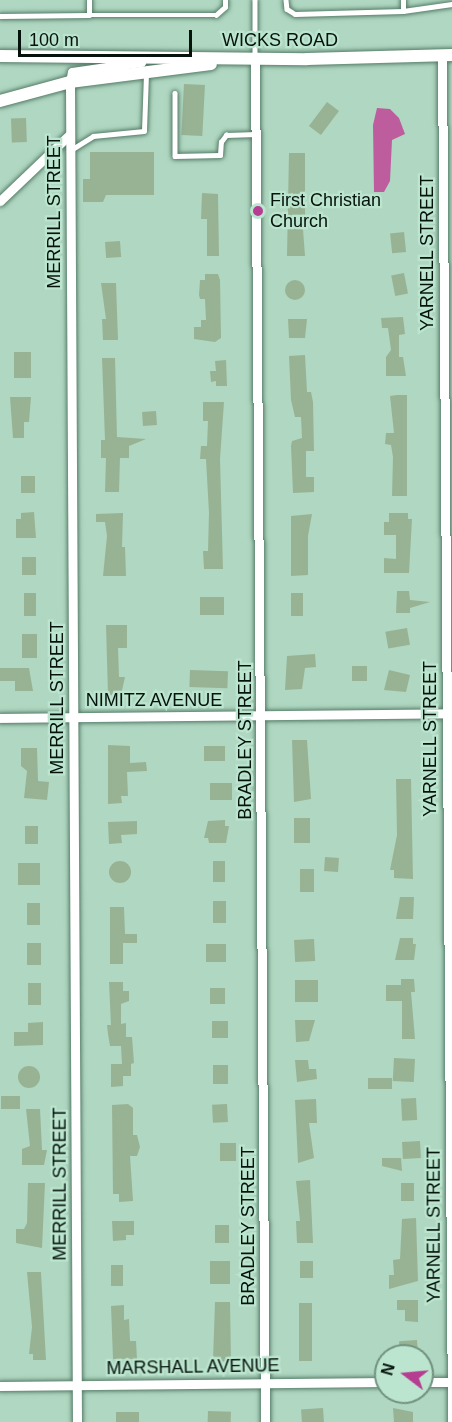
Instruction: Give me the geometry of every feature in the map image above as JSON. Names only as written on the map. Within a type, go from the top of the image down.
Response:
[{"type":"main road","name":"WICKS ROAD","points":[[2,57],[255,58],[447,55]]},
{"type":"main road","points":[[0,101],[70,82],[255,58]]},
{"type":"street","name":"YARNELL STREET","points":[[447,55],[452,1422]]},
{"type":"street","points":[[70,82],[72,72],[169,57]]},
{"type":"street","name":"BRADLEY STREET","points":[[255,58],[265,1422]]},
{"type":"street","name":"MERRILL STREET","points":[[70,82],[77,1422]]},
{"type":"street","points":[[0,201],[69,135]]},
{"type":"street","name":"NIMITZ AVENUE","points":[[0,718],[449,713]]},
{"type":"street","name":"MARSHALL AVENUE","points":[[0,1386],[374,1382]]},
{"type":"street","points":[[434,1382],[452,1382]]},
{"type":"lane","points":[[89,0],[89,15]]},
{"type":"lane","points":[[0,16],[216,15],[225,7],[225,0]]},
{"type":"lane","points":[[255,0],[255,58]]},
{"type":"lane","points":[[286,0],[287,9],[295,14],[403,11],[452,4]]},
{"type":"lane","points":[[403,0],[403,11]]},
{"type":"lane","points":[[70,151],[93,136],[144,131],[146,73]]},
{"type":"lane","points":[[175,93],[175,156],[220,155],[221,142],[226,135],[256,134]]},
{"type":"shaded area","points":[[377,108],[390,109],[399,118],[405,134],[392,140],[390,181],[384,192],[374,192],[373,125]]},
{"type":"building","points":[[184,84],[205,85],[202,136],[181,135]]},
{"type":"building","points":[[327,102],[339,111],[321,135],[309,126]]},
{"type":"building","points":[[26,118],[27,142],[12,143],[11,119]]},
{"type":"building","points":[[90,152],[154,152],[154,195],[106,195],[103,202],[83,202],[83,179],[90,179]]},
{"type":"building","points":[[289,153],[305,153],[305,216],[302,216],[305,256],[287,256]]},
{"type":"building","points":[[202,193],[218,194],[219,256],[207,256],[207,219],[201,219]]},
{"type":"building","points":[[404,232],[406,252],[392,253],[390,233]]},
{"type":"building","points":[[120,241],[121,257],[106,258],[105,242]]},
{"type":"building","points":[[404,273],[408,294],[395,296],[391,275]]},
{"type":"building","points":[[205,274],[218,274],[220,280],[221,338],[215,342],[194,339],[194,327],[201,327],[201,320],[206,320],[205,299],[200,299],[199,295],[200,280],[205,280]]},
{"type":"building","points":[[295,280],[302,283],[305,290],[302,297],[295,300],[288,297],[285,290],[288,283]]},
{"type":"building","points":[[101,283],[116,283],[118,340],[103,340],[102,319],[106,319]]},
{"type":"building","points":[[403,317],[405,334],[399,335],[399,357],[403,357],[406,376],[386,376],[386,357],[391,350],[388,328],[382,328],[381,318]]},
{"type":"building","points":[[288,319],[307,319],[305,338],[289,338]]},
{"type":"building","points":[[14,352],[31,352],[31,378],[14,378]]},
{"type":"building","points":[[305,355],[307,392],[311,392],[313,402],[314,451],[306,451],[306,477],[314,477],[314,492],[293,493],[291,446],[292,441],[302,438],[301,417],[295,417],[291,400],[289,356]]},
{"type":"building","points":[[102,358],[115,358],[117,437],[146,439],[129,446],[129,458],[120,458],[119,492],[105,492],[106,458],[101,458],[101,440],[105,440]]},
{"type":"building","points":[[226,360],[227,386],[216,386],[216,381],[211,382],[210,371],[216,371],[215,361]]},
{"type":"building","points":[[407,395],[407,496],[392,496],[393,457],[391,445],[385,444],[386,433],[394,433],[390,396]]},
{"type":"building","points":[[10,397],[31,397],[29,422],[24,422],[24,438],[13,438]]},
{"type":"building","points":[[203,402],[224,402],[220,459],[223,569],[204,569],[203,551],[208,551],[209,513],[206,459],[200,459],[201,446],[207,446],[208,421],[203,421]]},
{"type":"building","points":[[156,411],[157,425],[143,426],[142,412]]},
{"type":"building","points":[[21,476],[35,476],[35,493],[21,493]]},
{"type":"building","points":[[34,512],[36,538],[16,538],[16,519],[21,519],[21,513]]},
{"type":"building","points":[[123,513],[122,547],[125,547],[126,576],[103,576],[107,536],[105,522],[96,522],[96,514]]},
{"type":"building","points":[[389,513],[408,513],[408,519],[412,519],[409,573],[384,573],[384,558],[396,559],[396,535],[384,535],[384,522],[389,522]]},
{"type":"building","points":[[312,514],[308,536],[308,575],[291,576],[291,516]]},
{"type":"building","points":[[22,557],[36,557],[36,575],[22,575]]},
{"type":"building","points":[[397,591],[409,591],[410,600],[430,602],[410,608],[410,613],[396,613]]},
{"type":"building","points":[[24,593],[36,593],[36,616],[24,616]]},
{"type":"building","points":[[291,593],[303,593],[303,616],[291,616]]},
{"type":"building","points":[[200,597],[224,597],[224,615],[200,615]]},
{"type":"building","points":[[106,625],[127,625],[127,648],[118,648],[119,677],[125,677],[121,695],[108,695]]},
{"type":"building","points":[[407,628],[410,645],[388,649],[385,632]]},
{"type":"building","points":[[22,634],[37,634],[37,658],[22,658]]},
{"type":"building","points":[[315,654],[316,667],[305,668],[302,689],[285,690],[287,656]]},
{"type":"building","points":[[352,666],[367,666],[367,681],[352,681]]},
{"type":"building","points":[[0,668],[29,668],[33,691],[15,691],[15,681],[0,681]]},
{"type":"building","points":[[190,670],[228,671],[227,688],[189,687]]},
{"type":"building","points":[[389,670],[410,675],[406,692],[384,690]]},
{"type":"building","points":[[292,740],[307,740],[311,799],[294,802]]},
{"type":"building","points":[[108,745],[130,746],[130,763],[146,762],[147,771],[127,772],[128,796],[121,796],[122,803],[108,804]]},
{"type":"building","points":[[204,746],[225,746],[225,761],[204,761]]},
{"type":"building","points":[[21,748],[37,748],[38,781],[49,782],[47,800],[24,798],[27,771],[21,766]]},
{"type":"building","points":[[396,779],[411,779],[413,879],[394,878],[394,870],[390,870],[397,835]]},
{"type":"building","points":[[210,783],[232,783],[232,800],[210,800]]},
{"type":"building","points":[[294,818],[310,818],[310,843],[294,843]]},
{"type":"building","points":[[225,820],[225,826],[229,826],[226,843],[209,843],[208,838],[204,838],[208,821]]},
{"type":"building","points":[[137,821],[137,834],[121,835],[122,843],[109,844],[108,822]]},
{"type":"building","points":[[25,826],[38,826],[38,844],[25,844]]},
{"type":"building","points":[[325,857],[339,858],[338,872],[324,871]]},
{"type":"building","points":[[120,861],[128,864],[131,872],[128,880],[120,883],[112,880],[109,872],[112,864]]},
{"type":"building","points":[[213,861],[225,861],[225,882],[213,882]]},
{"type":"building","points":[[18,863],[40,863],[40,885],[18,885]]},
{"type":"building","points":[[300,869],[314,869],[314,892],[300,892]]},
{"type":"building","points":[[400,897],[414,897],[413,919],[396,919]]},
{"type":"building","points":[[213,901],[226,901],[226,923],[213,923]]},
{"type":"building","points":[[27,903],[40,903],[40,925],[27,925]]},
{"type":"building","points":[[110,907],[124,907],[125,934],[137,934],[137,943],[123,943],[123,964],[110,964]]},
{"type":"building","points":[[400,938],[413,938],[413,944],[416,944],[414,960],[395,960]]},
{"type":"building","points":[[314,939],[315,961],[295,962],[294,940]]},
{"type":"building","points":[[27,943],[41,943],[41,965],[27,965]]},
{"type":"building","points":[[206,944],[226,944],[226,962],[206,962]]},
{"type":"building","points":[[401,979],[414,979],[415,992],[411,992],[415,1039],[402,1039],[402,1001],[386,1001],[386,985],[401,985]]},
{"type":"building","points":[[295,980],[318,980],[318,1002],[295,1002]]},
{"type":"building","points":[[109,982],[123,982],[123,991],[129,991],[129,1001],[121,1004],[121,1024],[126,1023],[126,1037],[132,1037],[134,1063],[131,1064],[131,1076],[123,1076],[123,1086],[111,1087],[111,1064],[122,1064],[121,1046],[110,1046],[108,1034],[107,1025],[111,1025]]},
{"type":"building","points":[[28,983],[41,983],[41,1005],[28,1005]]},
{"type":"building","points":[[210,988],[225,988],[225,1004],[210,1004]]},
{"type":"building","points":[[295,1020],[315,1020],[309,1041],[296,1042]]},
{"type":"building","points":[[212,1021],[228,1021],[228,1038],[212,1038]]},
{"type":"building","points":[[43,1022],[43,1045],[14,1046],[14,1032],[28,1032],[28,1023]]},
{"type":"building","points":[[394,1058],[415,1059],[414,1082],[393,1081]]},
{"type":"building","points":[[295,1060],[308,1060],[309,1069],[316,1069],[317,1079],[297,1082]]},
{"type":"building","points":[[213,1065],[228,1065],[228,1084],[213,1084]]},
{"type":"building","points":[[29,1066],[37,1069],[40,1077],[37,1085],[29,1088],[21,1085],[18,1077],[21,1069]]},
{"type":"building","points":[[368,1078],[392,1078],[392,1089],[368,1089]]},
{"type":"building","points":[[1,1096],[20,1096],[20,1109],[1,1109]]},
{"type":"building","points":[[416,1098],[417,1120],[402,1121],[401,1099]]},
{"type":"building","points":[[316,1099],[317,1123],[309,1123],[314,1158],[298,1163],[295,1100]]},
{"type":"building","points":[[128,1104],[133,1108],[133,1135],[137,1135],[140,1147],[137,1156],[130,1156],[133,1201],[119,1202],[119,1194],[113,1194],[112,1105]]},
{"type":"building","points":[[227,1104],[228,1122],[213,1123],[212,1105]]},
{"type":"building","points":[[26,1109],[40,1109],[42,1150],[47,1150],[44,1165],[22,1165],[22,1149],[30,1146]]},
{"type":"building","points":[[420,1141],[421,1158],[403,1159],[402,1142]]},
{"type":"building","points":[[220,1143],[236,1143],[236,1161],[220,1161]]},
{"type":"building","points":[[382,1158],[401,1158],[402,1171],[382,1166]]},
{"type":"building","points":[[310,1180],[313,1243],[297,1243],[296,1221],[300,1221],[296,1181]]},
{"type":"building","points":[[28,1183],[45,1183],[42,1248],[16,1243],[16,1229],[24,1229],[27,1223]]},
{"type":"building","points":[[401,1183],[414,1183],[414,1201],[401,1201]]},
{"type":"building","points":[[416,1218],[418,1281],[389,1289],[389,1275],[394,1275],[393,1260],[400,1259],[402,1219]]},
{"type":"building","points":[[112,1221],[134,1221],[134,1235],[126,1235],[126,1240],[113,1241]]},
{"type":"building","points":[[215,1225],[229,1225],[229,1243],[215,1243]]},
{"type":"building","points":[[210,1261],[230,1261],[230,1284],[210,1284]]},
{"type":"building","points":[[300,1261],[313,1261],[313,1278],[300,1278]]},
{"type":"building","points":[[111,1265],[123,1265],[123,1286],[111,1286]]},
{"type":"building","points":[[27,1272],[41,1272],[46,1360],[33,1360],[33,1354],[29,1354],[32,1327]]},
{"type":"building","points":[[397,1300],[418,1300],[418,1322],[405,1321],[405,1310],[397,1310]]},
{"type":"building","points":[[215,1302],[230,1302],[231,1362],[213,1361]]},
{"type":"building","points":[[299,1303],[312,1303],[312,1361],[299,1361]]},
{"type":"building","points":[[124,1305],[124,1320],[129,1319],[130,1341],[136,1341],[137,1359],[113,1359],[111,1306]]},
{"type":"building","points":[[417,1340],[417,1344],[399,1344],[399,1341]]},
{"type":"building","points":[[323,1408],[324,1422],[302,1422],[301,1410]]},
{"type":"building","points":[[393,1408],[413,1412],[413,1422],[394,1422]]},
{"type":"building","points":[[208,1411],[231,1412],[231,1422],[208,1422]]},
{"type":"building","points":[[116,1412],[139,1412],[139,1422],[116,1422]]},
{"type":"place","name":"First Christian Church","points":[[258,211]]}]
